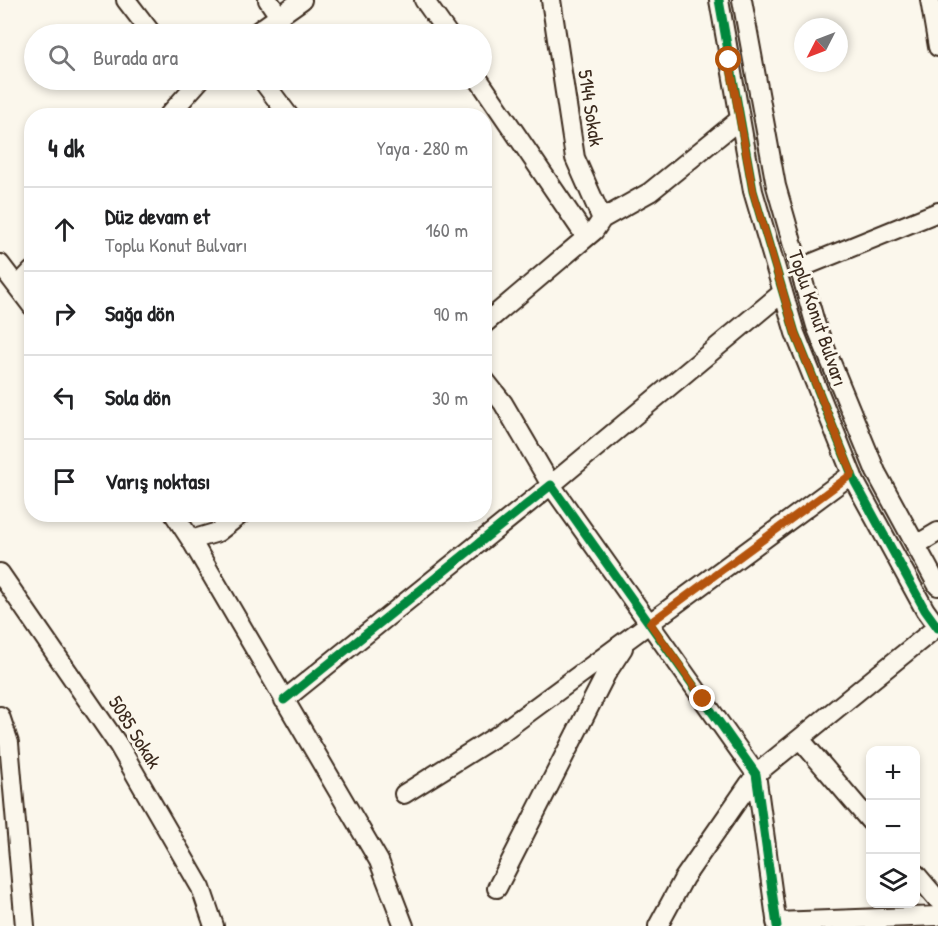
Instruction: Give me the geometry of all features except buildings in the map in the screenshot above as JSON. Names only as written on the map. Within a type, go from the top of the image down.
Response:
[{"type":"street","points":[[126,0],[144,24]]},
{"type":"street","points":[[268,0],[279,16]]},
{"type":"street","points":[[268,24],[302,0]]},
{"type":"street","points":[[424,0],[441,24]]},
{"type":"street","name":"5144 Sokak","points":[[551,0],[575,158],[602,219]]},
{"type":"street","name":"Toplu Konut Bulvarı","points":[[719,0],[753,191],[795,333],[852,474],[925,610],[938,627]]},
{"type":"street","name":"Toplu Konut Bulvarı","points":[[742,0],[776,186],[816,326],[876,472],[938,586]]},
{"type":"street","points":[[930,0],[938,47]]},
{"type":"street","points":[[174,108],[186,90]]},
{"type":"street","points":[[270,90],[283,108]]},
{"type":"street","points":[[486,90],[586,237]]},
{"type":"street","points":[[492,317],[586,237],[602,219],[650,192],[740,119]]},
{"type":"street","points":[[800,268],[938,212]]},
{"type":"street","points":[[0,264],[24,295]]},
{"type":"street","points":[[18,286],[24,280]]},
{"type":"street","points":[[284,700],[552,485],[783,292]]},
{"type":"street","points":[[492,389],[503,403],[552,485],[756,774],[777,924],[938,916]]},
{"type":"street","points":[[404,794],[498,735],[852,474]]},
{"type":"street","points":[[179,522],[379,861],[404,926]]},
{"type":"street","points":[[191,540],[218,532],[231,522]]},
{"type":"street","points":[[916,545],[938,532]]},
{"type":"street","name":"5085 Sokak","points":[[0,573],[119,746],[201,888],[213,926]]},
{"type":"street","points":[[658,926],[684,878],[756,774],[938,627]]},
{"type":"street","points":[[497,888],[606,674],[631,637]]},
{"type":"street","points":[[0,716],[9,743],[25,926]]},
{"type":"street","points":[[800,739],[866,816]]},
{"type":"street","points":[[920,880],[938,900]]},
{"type":"cycle path","points":[[719,0],[753,191],[795,333],[855,482],[925,610],[938,628]]},
{"type":"cycle path","points":[[284,700],[551,485],[756,774],[777,926]]},
{"type":"route","points":[[703,699],[650,623],[852,474],[795,333],[753,191],[729,60]]}]
